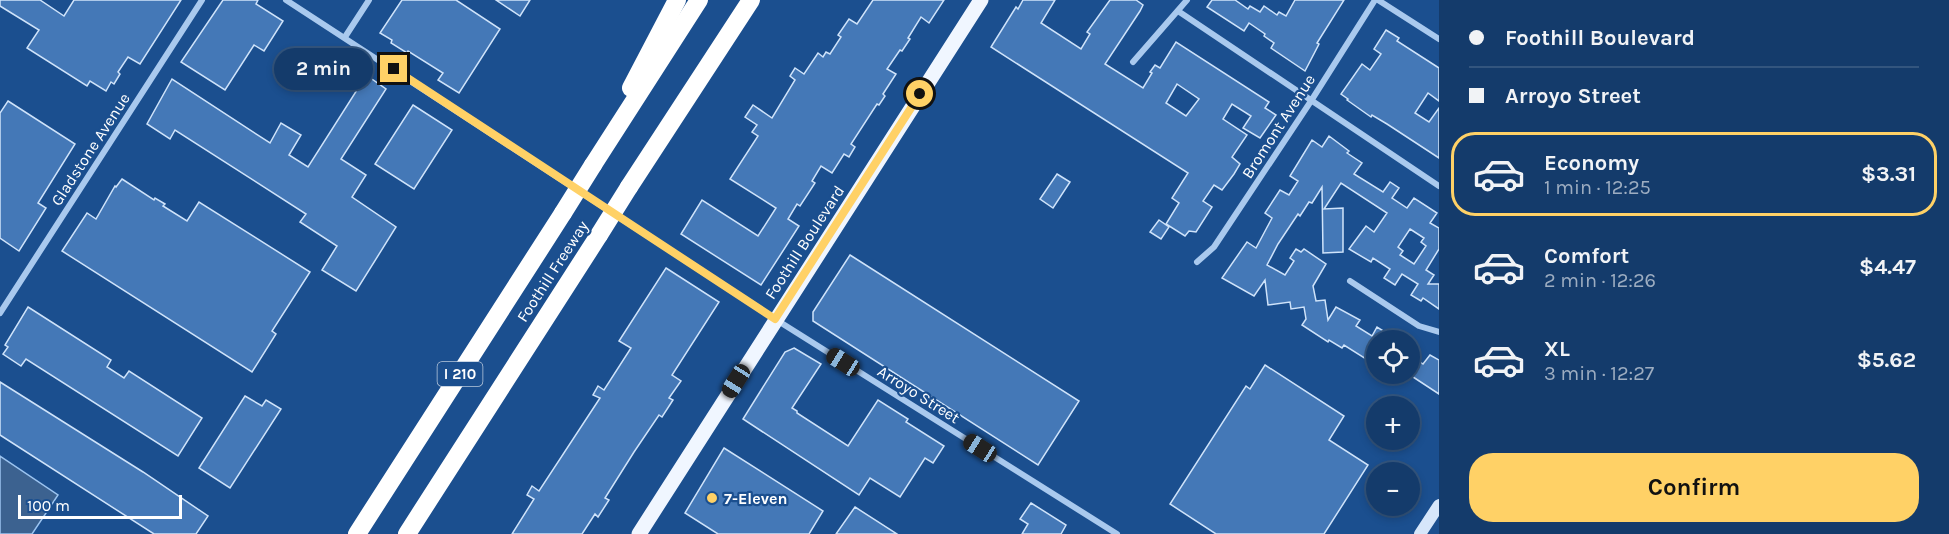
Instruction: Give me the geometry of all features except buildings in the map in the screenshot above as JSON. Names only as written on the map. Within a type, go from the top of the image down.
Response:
[{"type":"highway","points":[[593,165],[651,46],[677,0]]},
{"type":"highway","name":"Foothill Freeway","points":[[357,534],[699,0]]},
{"type":"highway","name":"Foothill Freeway","points":[[407,534],[629,187],[752,0]]},
{"type":"main road","name":"Foothill Boulevard","points":[[639,534],[981,0]]},
{"type":"street","name":"Gladstone Avenue","points":[[0,313],[202,0]]},
{"type":"street","name":"Arroyo Street","points":[[286,0],[775,319],[1117,534]]},
{"type":"street","points":[[345,37],[369,0]]},
{"type":"street","points":[[1133,62],[1187,0]]},
{"type":"street","points":[[1377,0],[1439,39]]},
{"type":"street","name":"Bromont Avenue","points":[[1197,262],[1214,247],[1377,0]]},
{"type":"street","points":[[1178,11],[1439,186]]},
{"type":"street","points":[[1350,281],[1419,326],[1439,332]]},
{"type":"street","points":[[1420,534],[1439,505]]},
{"type":"water","points":[[0,456],[58,495],[32,534],[0,534]]},
{"type":"place","name":"7-Eleven","points":[[712,498]]},
{"type":"route","points":[[394,69],[775,319],[920,94]]}]
